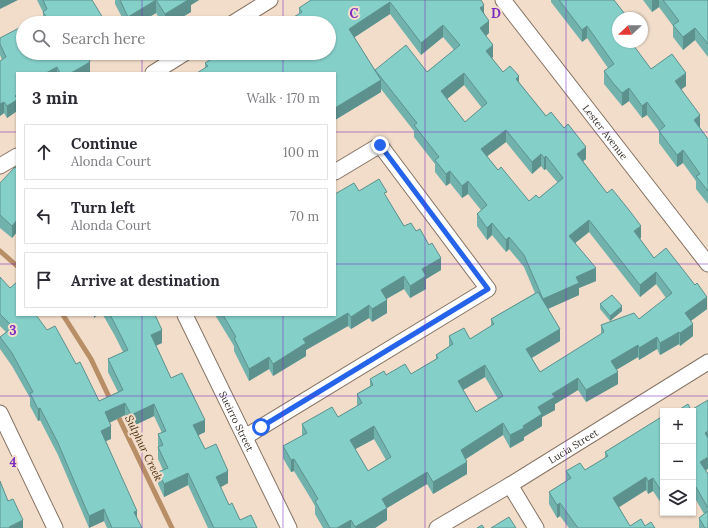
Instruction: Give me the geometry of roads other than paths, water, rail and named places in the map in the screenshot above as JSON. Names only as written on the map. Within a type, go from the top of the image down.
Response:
[{"type":"street","points":[[244,16],[270,0]]},
{"type":"street","name":"Lester Avenue","points":[[503,0],[708,264]]},
{"type":"street","points":[[155,72],[174,60]]},
{"type":"street","points":[[245,437],[488,289],[380,145],[336,171]]},
{"type":"street","points":[[0,166],[16,157]]},
{"type":"street","name":"Sueirro Street","points":[[185,316],[289,528]]},
{"type":"street","name":"Lucia Street","points":[[437,528],[510,485],[708,362]]},
{"type":"street","points":[[0,413],[55,528]]},
{"type":"street","points":[[510,485],[536,528]]},
{"type":"waterway","name":"Sulphur Creek","points":[[0,251],[16,265]]},
{"type":"waterway","name":"Sulphur Creek","points":[[64,316],[91,359],[111,401]]},
{"type":"waterway","name":"Sulphur Creek","points":[[116,412],[172,528]]}]
